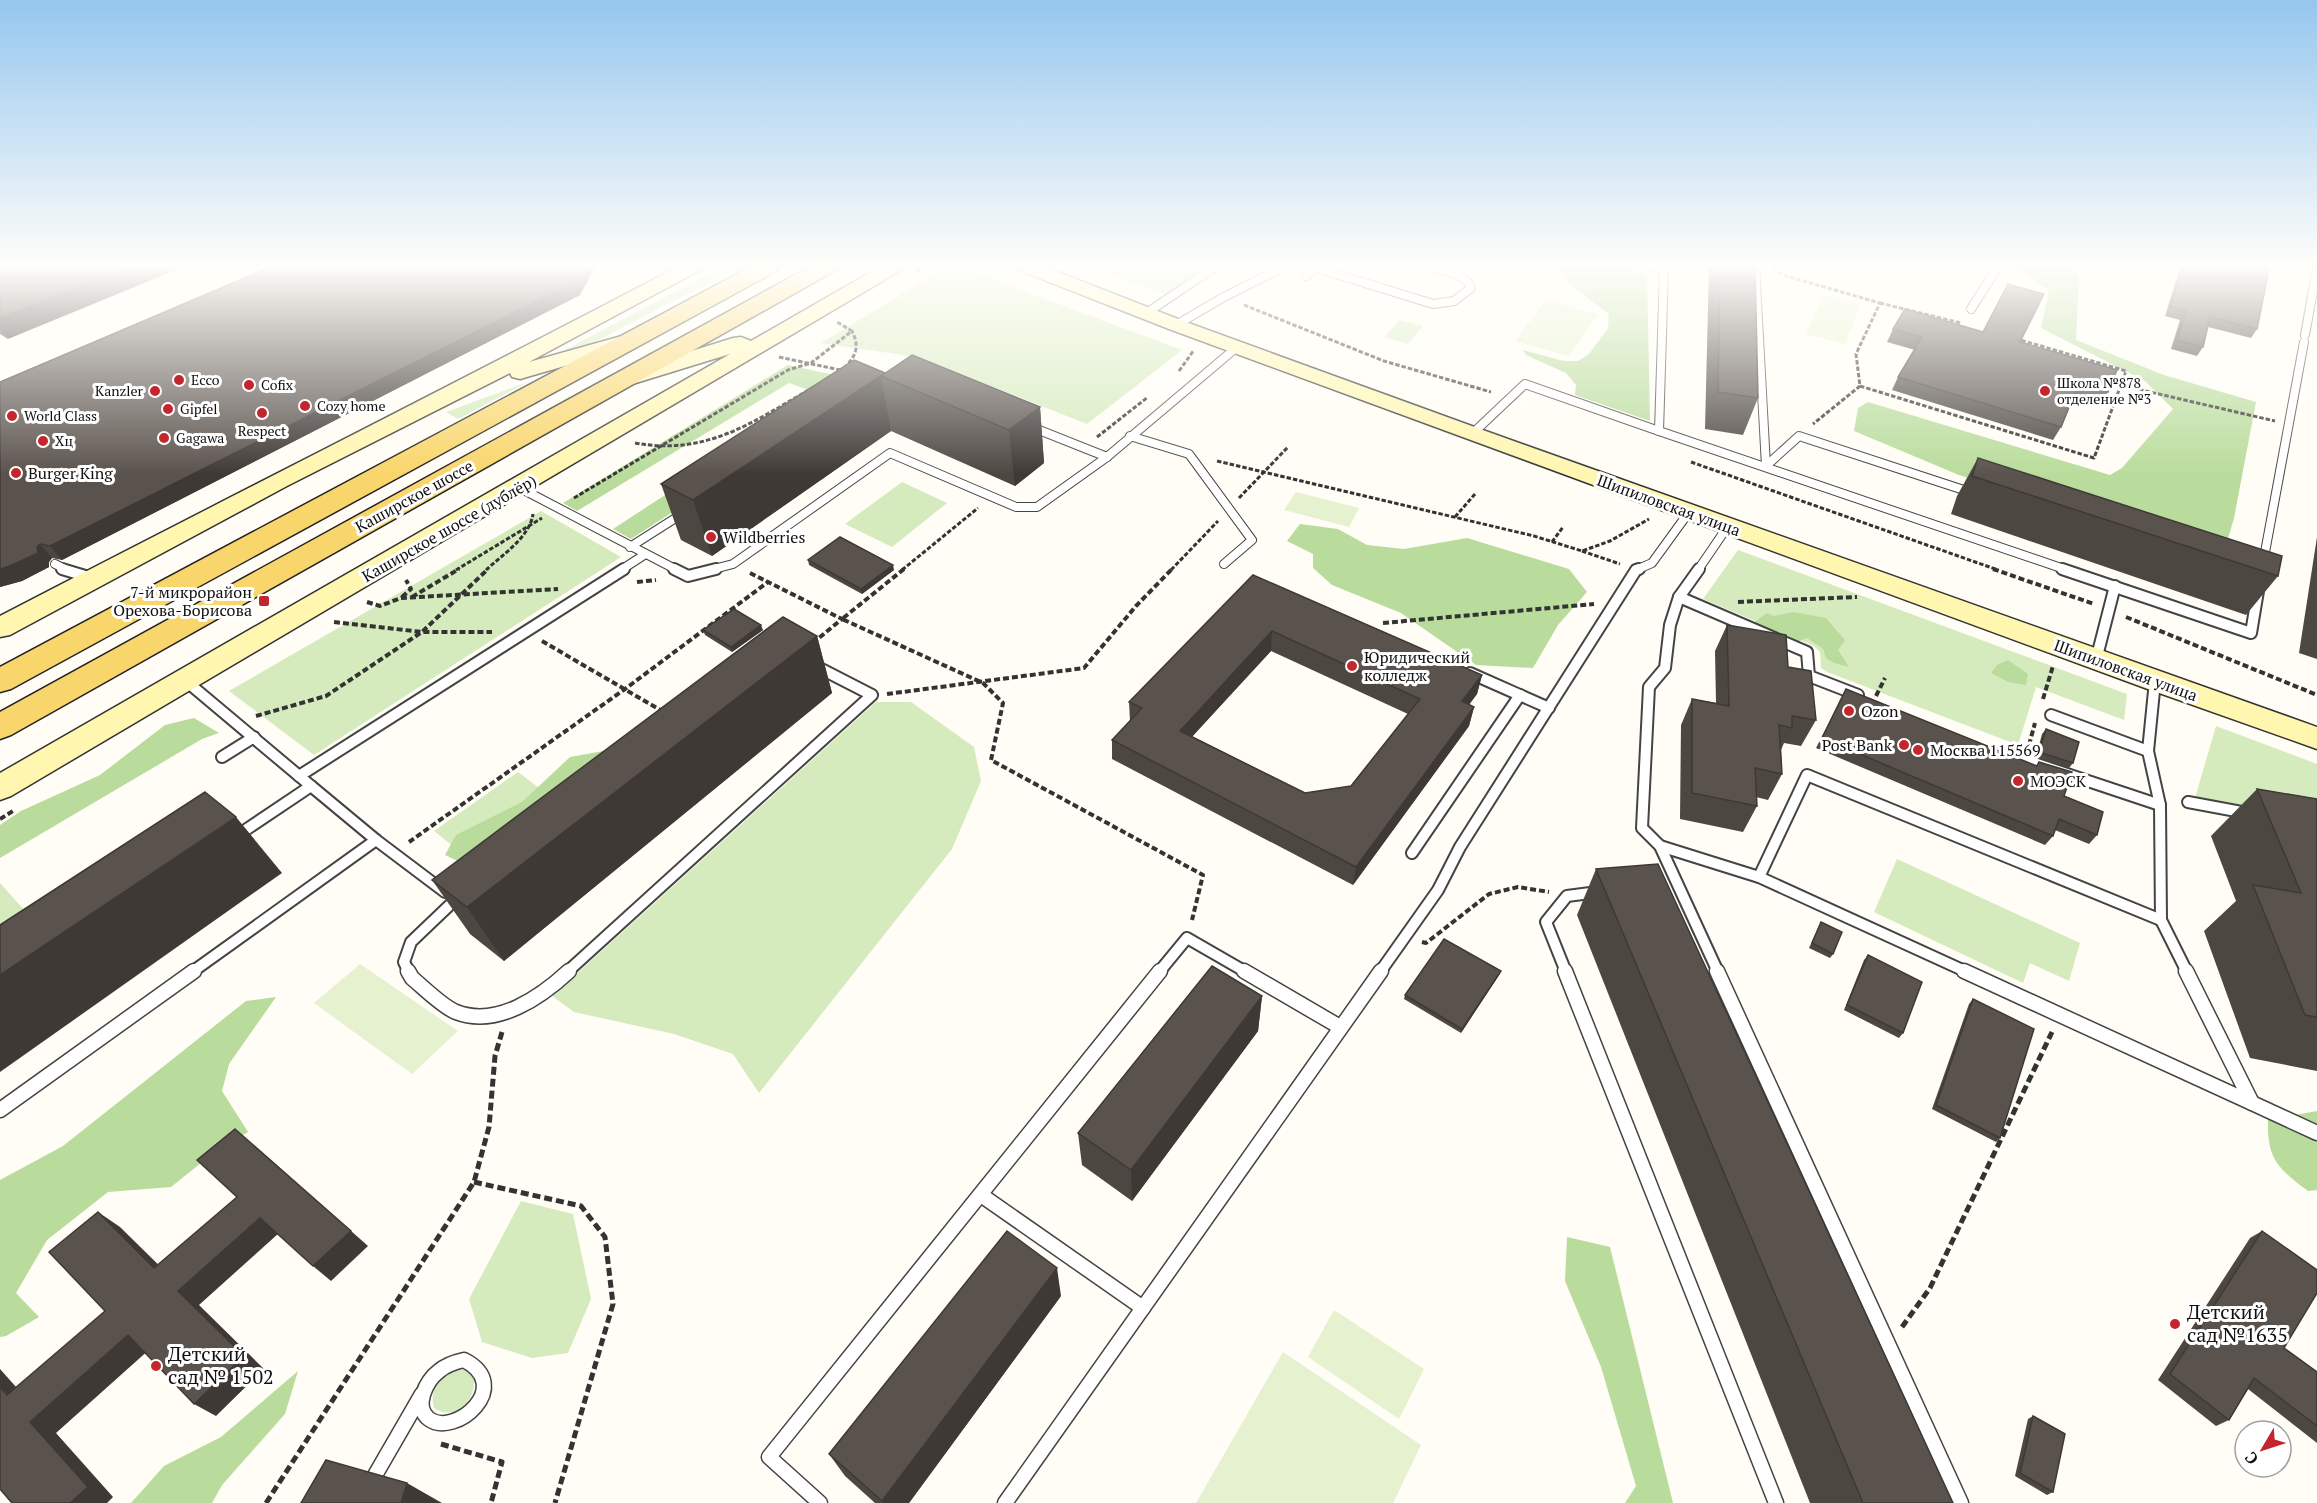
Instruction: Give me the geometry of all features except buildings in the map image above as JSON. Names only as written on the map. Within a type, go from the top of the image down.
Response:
[{"type":"main road","points":[[0,628],[92,578],[563,335]]},
{"type":"main road","name":"Каширское шоссе","points":[[0,681],[639,335]]},
{"type":"main road","name":"Каширское шоссе","points":[[0,727],[701,335]]},
{"type":"main road","points":[[620,380],[770,335]]},
{"type":"main road","name":"Каширское шоссе (дублёр)","points":[[0,788],[186,681],[522,498],[778,335]]},
{"type":"main road","name":"Шипиловская улица","points":[[1203,335],[2317,738]]},
{"type":"main road","points":[[463,388],[630,340]]},
{"type":"lane","points":[[1659,431],[1663,335]]},
{"type":"lane","points":[[1759,335],[1766,466]]},
{"type":"lane","points":[[1472,434],[1525,384],[2251,633],[2305,335]]},
{"type":"lane","points":[[522,498],[558,508],[688,576],[734,564],[890,453],[1017,507],[1036,507],[1107,457],[1237,347]]},
{"type":"lane","points":[[1022,423],[1107,457]]},
{"type":"lane","points":[[1131,436],[1190,454],[1252,540],[1224,564]]},
{"type":"lane","points":[[1766,466],[1799,436],[1978,495]]},
{"type":"lane","points":[[630,547],[698,504]]},
{"type":"lane","points":[[1005,1503],[1438,890],[1460,847],[1636,570],[1652,563],[1689,512]]},
{"type":"lane","points":[[1728,526],[1679,597],[1670,625],[1665,668],[1649,687],[1642,828],[1660,846],[1759,877],[2317,1133]]},
{"type":"lane","points":[[300,776],[644,555]]},
{"type":"lane","points":[[55,564],[60,568],[92,578]]},
{"type":"lane","points":[[2248,584],[2259,588]]},
{"type":"lane","points":[[2096,660],[2115,586]]},
{"type":"lane","points":[[1679,597],[1807,652],[1809,676],[1874,702]]},
{"type":"lane","points":[[796,656],[872,695],[547,991],[508,1011],[481,1018],[454,1012],[412,978],[404,962],[411,942],[455,900],[686,725],[768,666],[796,656]]},
{"type":"lane","points":[[1455,667],[1549,708]]},
{"type":"lane","points":[[186,681],[376,840],[455,900]]},
{"type":"lane","points":[[2155,681],[2148,751],[2160,805],[2161,920],[2252,1103]]},
{"type":"lane","points":[[1412,853],[1520,695]]},
{"type":"lane","points":[[2051,715],[2148,751]]},
{"type":"lane","points":[[222,757],[254,737]]},
{"type":"lane","points":[[1992,748],[2160,805]]},
{"type":"lane","points":[[1759,877],[1807,775],[2161,920]]},
{"type":"lane","points":[[223,844],[311,786]]},
{"type":"lane","points":[[2188,802],[2258,815]]},
{"type":"lane","points":[[0,1110],[376,840]]},
{"type":"lane","points":[[1660,846],[1671,882],[1960,1503]]},
{"type":"lane","points":[[1611,890],[1567,896],[1546,922],[1776,1503]]},
{"type":"lane","points":[[820,1503],[770,1457],[1187,938],[1340,1028]]},
{"type":"lane","points":[[981,1195],[1143,1308]]},
{"type":"lane","points":[[359,1503],[427,1385],[437,1372],[464,1360],[476,1364],[484,1372],[485,1385],[480,1399],[470,1412],[457,1421],[443,1424],[431,1421],[423,1412],[422,1399],[427,1385]]},
{"type":"path","points":[[412,597],[788,370],[811,363],[847,335]]},
{"type":"path","points":[[840,371],[853,360],[857,352],[858,341],[854,335]]},
{"type":"path","points":[[1319,335],[1384,361],[1510,398]]},
{"type":"path","points":[[1860,386],[1856,354],[1865,335]]},
{"type":"path","points":[[1860,386],[2094,458],[2126,371],[2011,338]]},
{"type":"path","points":[[1178,373],[1198,345]]},
{"type":"path","points":[[778,356],[853,373]]},
{"type":"path","points":[[635,443],[658,447],[688,445],[722,437],[818,384]]},
{"type":"path","points":[[2120,385],[2288,424]]},
{"type":"path","points":[[1820,417],[1860,386]]},
{"type":"path","points":[[1082,448],[1152,393]]},
{"type":"path","points":[[872,695],[983,683],[1084,668],[1136,606],[1288,447]]},
{"type":"path","points":[[1190,454],[1455,517],[1582,552],[1610,541],[1653,517]]},
{"type":"path","points":[[1687,461],[2109,609],[2317,695]]},
{"type":"path","points":[[1455,517],[1475,494]]},
{"type":"path","points":[[235,721],[326,696],[422,632],[462,595],[530,525],[533,514],[522,498]]},
{"type":"path","points":[[796,656],[978,508]]},
{"type":"path","points":[[1552,542],[1563,527]]},
{"type":"path","points":[[734,564],[842,619],[983,683],[1003,703],[992,759],[1203,874],[1187,938]]},
{"type":"path","points":[[401,598],[598,586],[688,576]]},
{"type":"path","points":[[367,602],[373,606],[383,606],[401,598],[411,589],[406,580]]},
{"type":"path","points":[[394,853],[625,689],[768,582]]},
{"type":"path","points":[[1695,603],[1864,597]]},
{"type":"path","points":[[1383,623],[1616,602]]},
{"type":"path","points":[[334,622],[422,632],[527,632],[686,725]]},
{"type":"path","points":[[1874,702],[1885,678]]},
{"type":"path","points":[[1426,943],[1489,894],[1518,887],[1548,892]]},
{"type":"path","points":[[266,1503],[474,1182],[489,1127],[495,1056],[508,1011]]},
{"type":"path","points":[[1888,1346],[1930,1288],[2060,1015]]},
{"type":"path","points":[[474,1182],[581,1206],[604,1237],[613,1304],[555,1503]]},
{"type":"path","points":[[400,1431],[502,1462],[491,1503]]},
{"type":"green space","points":[[593,335],[608,335],[589,345],[546,360]]},
{"type":"green space","points":[[834,335],[1142,335],[1182,350],[1087,424],[917,357],[821,343]]},
{"type":"green space","points":[[1386,335],[1415,335],[1408,344],[1384,337]]},
{"type":"green space","points":[[1519,335],[1583,335],[1569,356],[1515,341]]},
{"type":"green space","points":[[1603,335],[1648,335],[1650,421],[1575,395],[1576,385],[1566,373],[1526,355],[1523,350],[1564,361],[1578,361],[1589,354]]},
{"type":"green space","points":[[1810,335],[1848,335],[1845,344]]},
{"type":"green space","points":[[2055,335],[2076,335],[2076,340],[2164,375],[2256,402],[2234,518],[2223,556],[1959,475],[1854,431],[1858,408],[1868,402],[2110,475],[2122,468],[2173,409],[2145,381]]},
{"type":"green space","points":[[788,365],[872,383],[631,539],[613,529],[820,394],[789,383],[577,511],[563,503]]},
{"type":"green space","points":[[528,382],[458,419],[446,412]]},
{"type":"green space","points":[[902,482],[947,503],[892,547],[845,524]]},
{"type":"green space","points":[[1296,492],[1359,508],[1349,527],[1284,510]]},
{"type":"green space","points":[[541,511],[621,557],[314,755],[229,691]]},
{"type":"green space","points":[[1300,524],[1338,529],[1367,545],[1404,549],[1467,538],[1569,569],[1587,592],[1558,625],[1533,668],[1476,665],[1401,613],[1332,585],[1313,568],[1313,554],[1287,541]]},
{"type":"green space","points":[[1738,550],[2127,694],[2124,720],[2036,687],[2018,745],[1827,672],[1821,668],[1820,652],[1814,646],[1703,599]]},
{"type":"green space","points":[[1793,612],[1826,618],[1845,640],[1838,650],[1849,667],[1826,658],[1823,649],[1807,638],[1797,642],[1753,623],[1767,613],[1774,616]]},
{"type":"green space","points":[[2008,660],[2028,674],[2026,685],[2008,682],[1991,673],[1997,665]]},
{"type":"green space","points":[[876,702],[911,702],[974,747],[981,781],[952,849],[759,1093],[733,1054],[674,1034],[574,1012],[552,996]]},
{"type":"green space","points":[[194,718],[219,733],[202,739],[0,858],[0,825],[21,811],[100,775],[165,725]]},
{"type":"green space","points":[[2216,726],[2317,764],[2317,831],[2195,798]]},
{"type":"green space","points":[[609,750],[479,871],[445,855],[456,835],[522,802],[570,757]]},
{"type":"green space","points":[[518,772],[552,798],[469,859],[434,831]]},
{"type":"green space","points":[[1897,859],[2080,943],[2069,981],[2030,963],[2023,983],[1874,912]]},
{"type":"green space","points":[[0,883],[26,912],[0,928]]},
{"type":"green space","points":[[360,964],[458,1031],[412,1074],[314,1003]]},
{"type":"green space","points":[[276,997],[229,1064],[222,1091],[248,1132],[216,1151],[171,1187],[108,1192],[47,1240],[16,1293],[39,1317],[6,1336],[0,1337],[0,1180],[63,1146],[246,1001]]},
{"type":"green space","points":[[2317,1111],[2317,1190],[2308,1191],[2276,1162],[2270,1145],[2268,1120]]},
{"type":"green space","points":[[521,1201],[573,1214],[591,1299],[568,1353],[532,1358],[482,1342],[469,1299]]},
{"type":"green space","points":[[1567,1237],[1610,1247],[1673,1503],[1625,1503],[1636,1486],[1601,1367],[1565,1281]]},
{"type":"green space","points":[[1334,1310],[1424,1369],[1399,1419],[1308,1357]]},
{"type":"green space","points":[[1283,1352],[1421,1445],[1393,1503],[1196,1503]]},
{"type":"green space","points":[[454,1370],[465,1370],[473,1375],[473,1392],[464,1406],[458,1410],[442,1412],[434,1408],[434,1390],[444,1377]]},
{"type":"green space","points":[[298,1371],[285,1414],[222,1485],[212,1503],[131,1503],[164,1466],[221,1437]]},
{"type":"place","name":"Ecco","points":[[179,380]]},
{"type":"place","name":"Cofix","points":[[249,385]]},
{"type":"place","name":"Kanzler","points":[[155,391]]},
{"type":"place","name":"Школа №878 отделение №3","points":[[2045,391]]},
{"type":"place","name":"Cozy home","points":[[305,406]]},
{"type":"place","name":"Gipfel","points":[[168,409]]},
{"type":"place","name":"Respect","points":[[262,413]]},
{"type":"place","name":"World Class","points":[[12,416]]},
{"type":"place","name":"Gagawa","points":[[164,438]]},
{"type":"place","name":"Хц","points":[[43,441]]},
{"type":"place","name":"Burger King","points":[[16,473]]},
{"type":"place","name":"Wildberries","points":[[711,537]]},
{"type":"place","name":"7-й микрорайон Орехова-Борисова","points":[[264,601]]},
{"type":"place","name":"Юридический колледж","points":[[1352,666]]},
{"type":"place","name":"Ozon","points":[[1849,711]]},
{"type":"place","name":"Post Bank","points":[[1904,745]]},
{"type":"place","name":"Москва 115569","points":[[1918,750]]},
{"type":"place","name":"МОЭСК","points":[[2018,781]]},
{"type":"place","name":"Детский сад №1635","points":[[2175,1324]]},
{"type":"place","name":"Детский сад № 1502","points":[[156,1366]]}]
